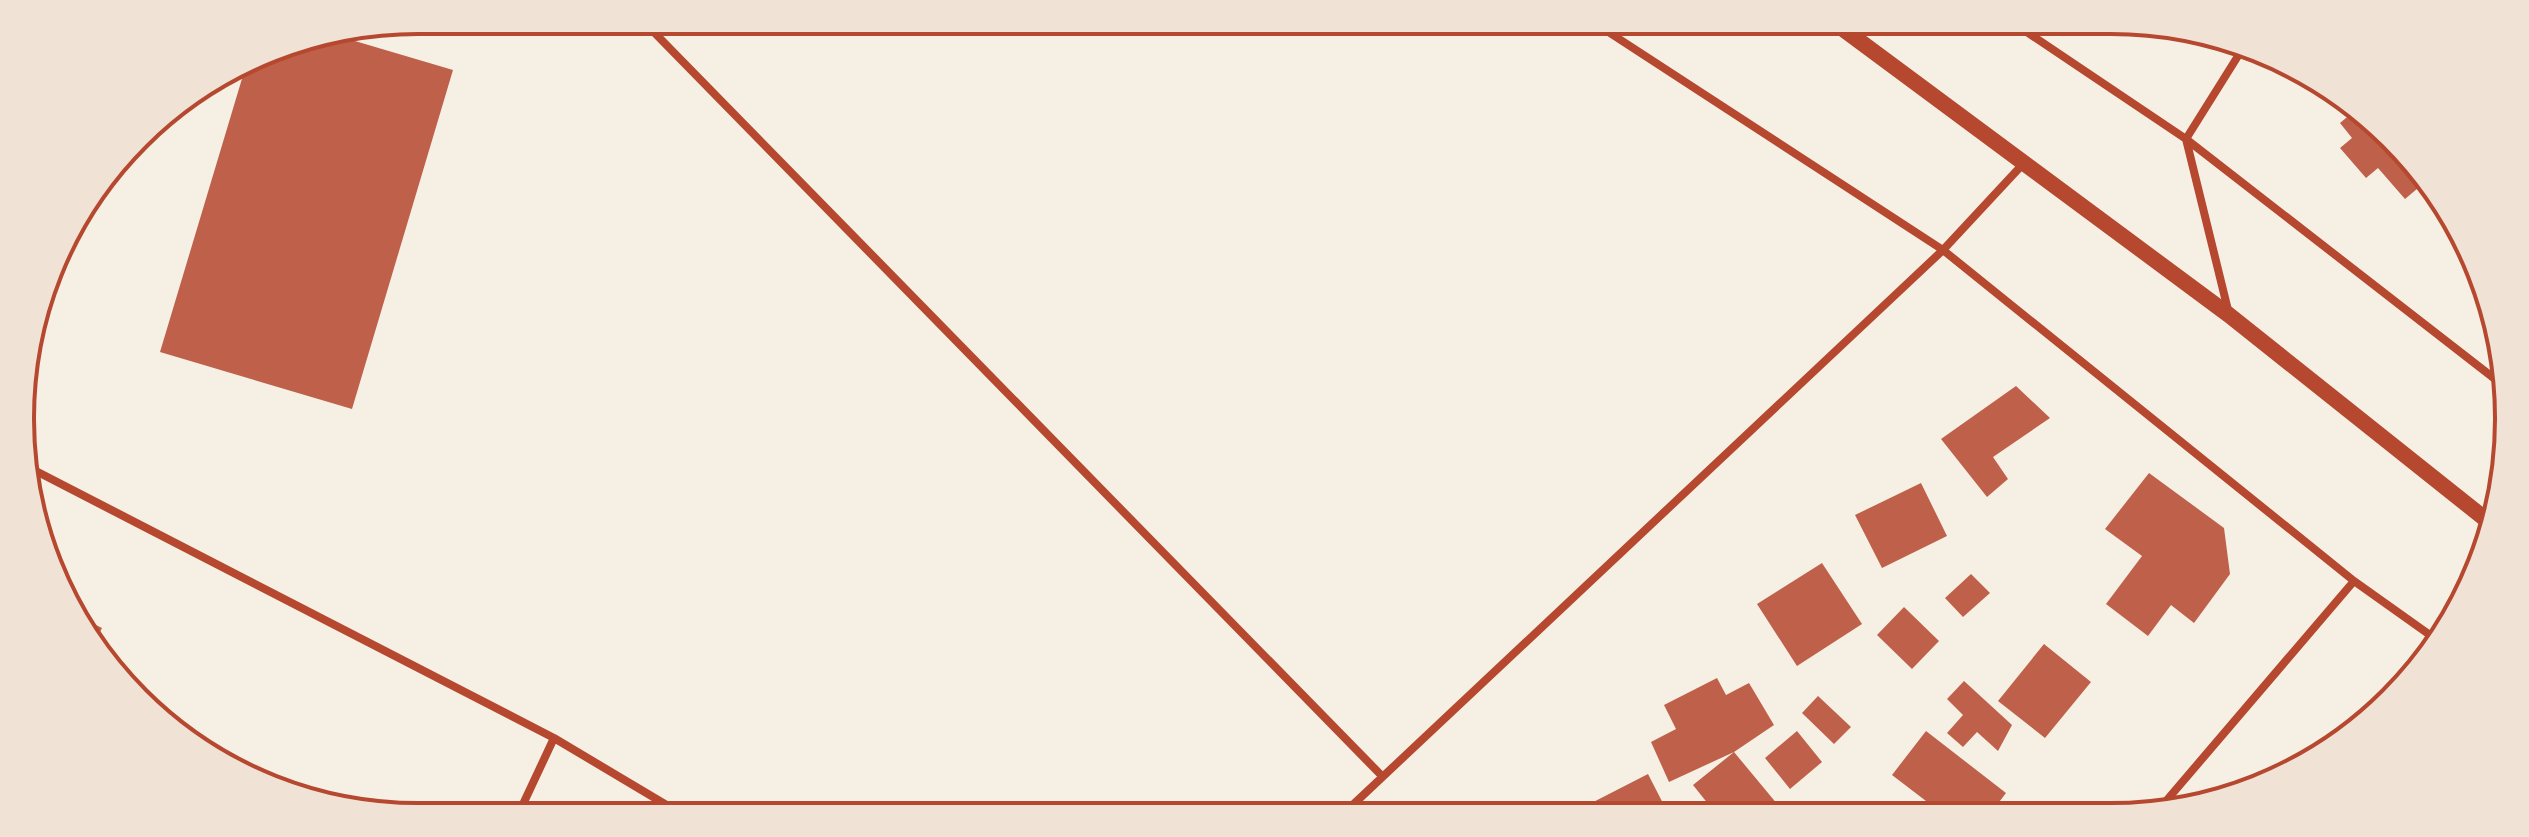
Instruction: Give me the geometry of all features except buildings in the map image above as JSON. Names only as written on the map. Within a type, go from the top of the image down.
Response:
[{"type":"main road","points":[[1850,34],[2229,315],[2482,517]]},
{"type":"street","points":[[656,34],[1382,776]]},
{"type":"street","points":[[1611,34],[1943,250],[2354,581],[2429,634]]},
{"type":"street","points":[[2030,34],[2186,139],[2493,377]]},
{"type":"street","points":[[2229,315],[2186,139],[2238,56]]},
{"type":"street","points":[[1354,803],[1943,250],[2023,164]]},
{"type":"street","points":[[37,472],[554,738],[663,803]]},
{"type":"street","points":[[2168,799],[2354,581]]},
{"type":"street","points":[[524,803],[554,738]]}]
